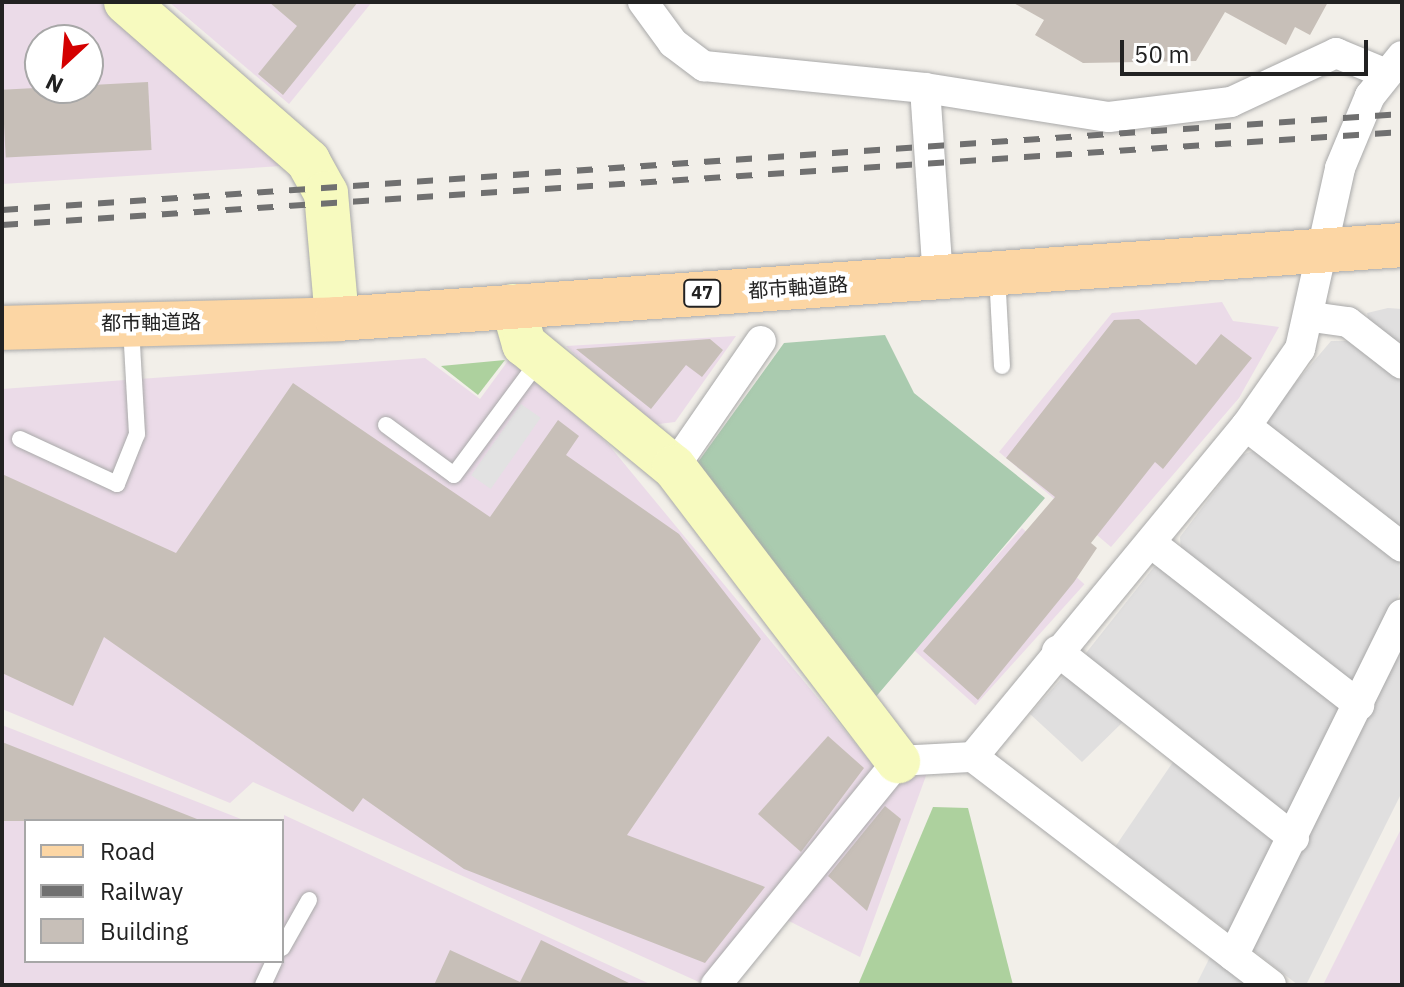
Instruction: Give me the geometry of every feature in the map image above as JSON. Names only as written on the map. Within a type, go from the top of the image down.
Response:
[{"type":"main road","name":"都市軸道路","points":[[2,328],[130,321],[337,319],[1402,245]]},
{"type":"street","points":[[126,2],[308,161],[326,193],[337,319]]},
{"type":"street","points":[[643,2],[673,43],[704,66],[925,88],[1109,117],[1231,102],[1336,53],[1393,64],[1340,168],[1312,317],[1300,349],[1246,426],[1151,543],[1057,651],[973,757]]},
{"type":"street","points":[[925,88],[938,278]]},
{"type":"street","points":[[513,306],[524,344],[674,467],[898,761]]},
{"type":"street","points":[[1312,317],[1348,322],[1402,364]]},
{"type":"street","points":[[674,467],[761,341]]},
{"type":"street","points":[[1246,426],[1402,547]]},
{"type":"street","points":[[1151,543],[1359,705]]},
{"type":"street","points":[[1233,956],[1294,838],[1402,614]]},
{"type":"street","points":[[1057,651],[1294,838]]},
{"type":"street","points":[[716,985],[898,761],[973,757],[1271,985]]},
{"type":"lane","points":[[997,273],[1002,366]]},
{"type":"lane","points":[[20,439],[117,484],[137,434],[130,321]]},
{"type":"lane","points":[[386,425],[454,475],[541,358]]},
{"type":"lane","points":[[284,944],[309,900]]},
{"type":"lane","points":[[263,985],[273,963]]},
{"type":"shaded area","points":[[2,2],[103,2],[297,165],[2,184]]},
{"type":"shaded area","points":[[169,2],[372,2],[289,104]]},
{"type":"shaded area","points":[[1222,302],[1233,321],[1279,327],[1239,398],[1111,547],[999,452],[1112,313]]},
{"type":"shaded area","points":[[1388,308],[1402,309],[1402,348],[1369,324],[1367,313]]},
{"type":"shaded area","points":[[736,336],[675,422],[651,425],[566,346]]},
{"type":"shaded area","points":[[1331,341],[1347,341],[1402,382],[1402,528],[1268,425],[1268,415]]},
{"type":"shaded area","points":[[425,358],[480,399],[510,358],[608,444],[874,766],[699,982],[253,782],[230,803],[2,709],[2,389]]},
{"type":"shaded area","points":[[521,404],[541,418],[491,489],[471,475]]},
{"type":"shaded area","points":[[1258,449],[1399,559],[1402,589],[1359,681],[1348,683],[1181,553],[1180,537],[1242,455]]},
{"type":"shaded area","points":[[1022,528],[1084,584],[975,705],[913,649]]},
{"type":"shaded area","points":[[1154,567],[1169,567],[1341,703],[1342,713],[1295,813],[1282,815],[1090,665],[1086,653]]},
{"type":"shaded area","points":[[1402,637],[1402,792],[1306,985],[1298,985],[1253,950]]},
{"type":"shaded area","points":[[1063,677],[1078,678],[1129,716],[1082,762],[1030,714]]},
{"type":"shaded area","points":[[2,725],[241,819],[24,819],[24,963],[284,963],[284,815],[652,985],[2,985]]},
{"type":"shaded area","points":[[1173,762],[1273,839],[1278,849],[1232,934],[1115,847]]},
{"type":"shaded area","points":[[927,773],[860,957],[783,918],[897,780]]},
{"type":"shaded area","points":[[1402,827],[1402,985],[1323,985]]},
{"type":"shaded area","points":[[1213,951],[1256,985],[1196,985]]},
{"type":"green space","points":[[885,335],[914,393],[1045,498],[874,699],[693,469],[784,343]]},
{"type":"green space","points":[[505,360],[478,395],[441,366]]},
{"type":"green space","points":[[933,807],[968,808],[1013,985],[858,985]]},
{"type":"building","points":[[269,2],[358,2],[283,95],[258,74],[297,26]]},
{"type":"building","points":[[1012,2],[1328,2],[1310,35],[1295,27],[1286,45],[1225,12],[1196,61],[1083,63],[1035,35],[1044,20]]},
{"type":"building","points":[[148,82],[152,150],[6,158],[2,90],[24,88],[24,104],[104,104],[104,84]]},
{"type":"building","points":[[1139,319],[1196,365],[1221,334],[1252,358],[1163,469],[1155,462],[1091,543],[1097,548],[1074,582],[978,700],[923,651],[1055,497],[1006,458],[1114,320]]},
{"type":"building","points":[[710,339],[723,350],[702,377],[686,365],[651,409],[576,349]]},
{"type":"building","points":[[293,383],[490,517],[558,420],[579,436],[566,455],[679,534],[761,639],[627,835],[765,887],[705,963],[464,869],[363,798],[353,812],[104,637],[73,706],[2,673],[2,474],[176,553]]},
{"type":"building","points":[[828,736],[864,768],[801,852],[758,814]]},
{"type":"building","points":[[2,742],[197,819],[24,819],[2,821]]},
{"type":"building","points":[[885,806],[901,819],[867,911],[828,876]]},
{"type":"building","points":[[541,940],[633,985],[434,985],[450,950],[520,982]]},
{"type":"railway","points":[[2,210],[1402,114]]},
{"type":"railway","points":[[2,225],[1402,132]]}]
